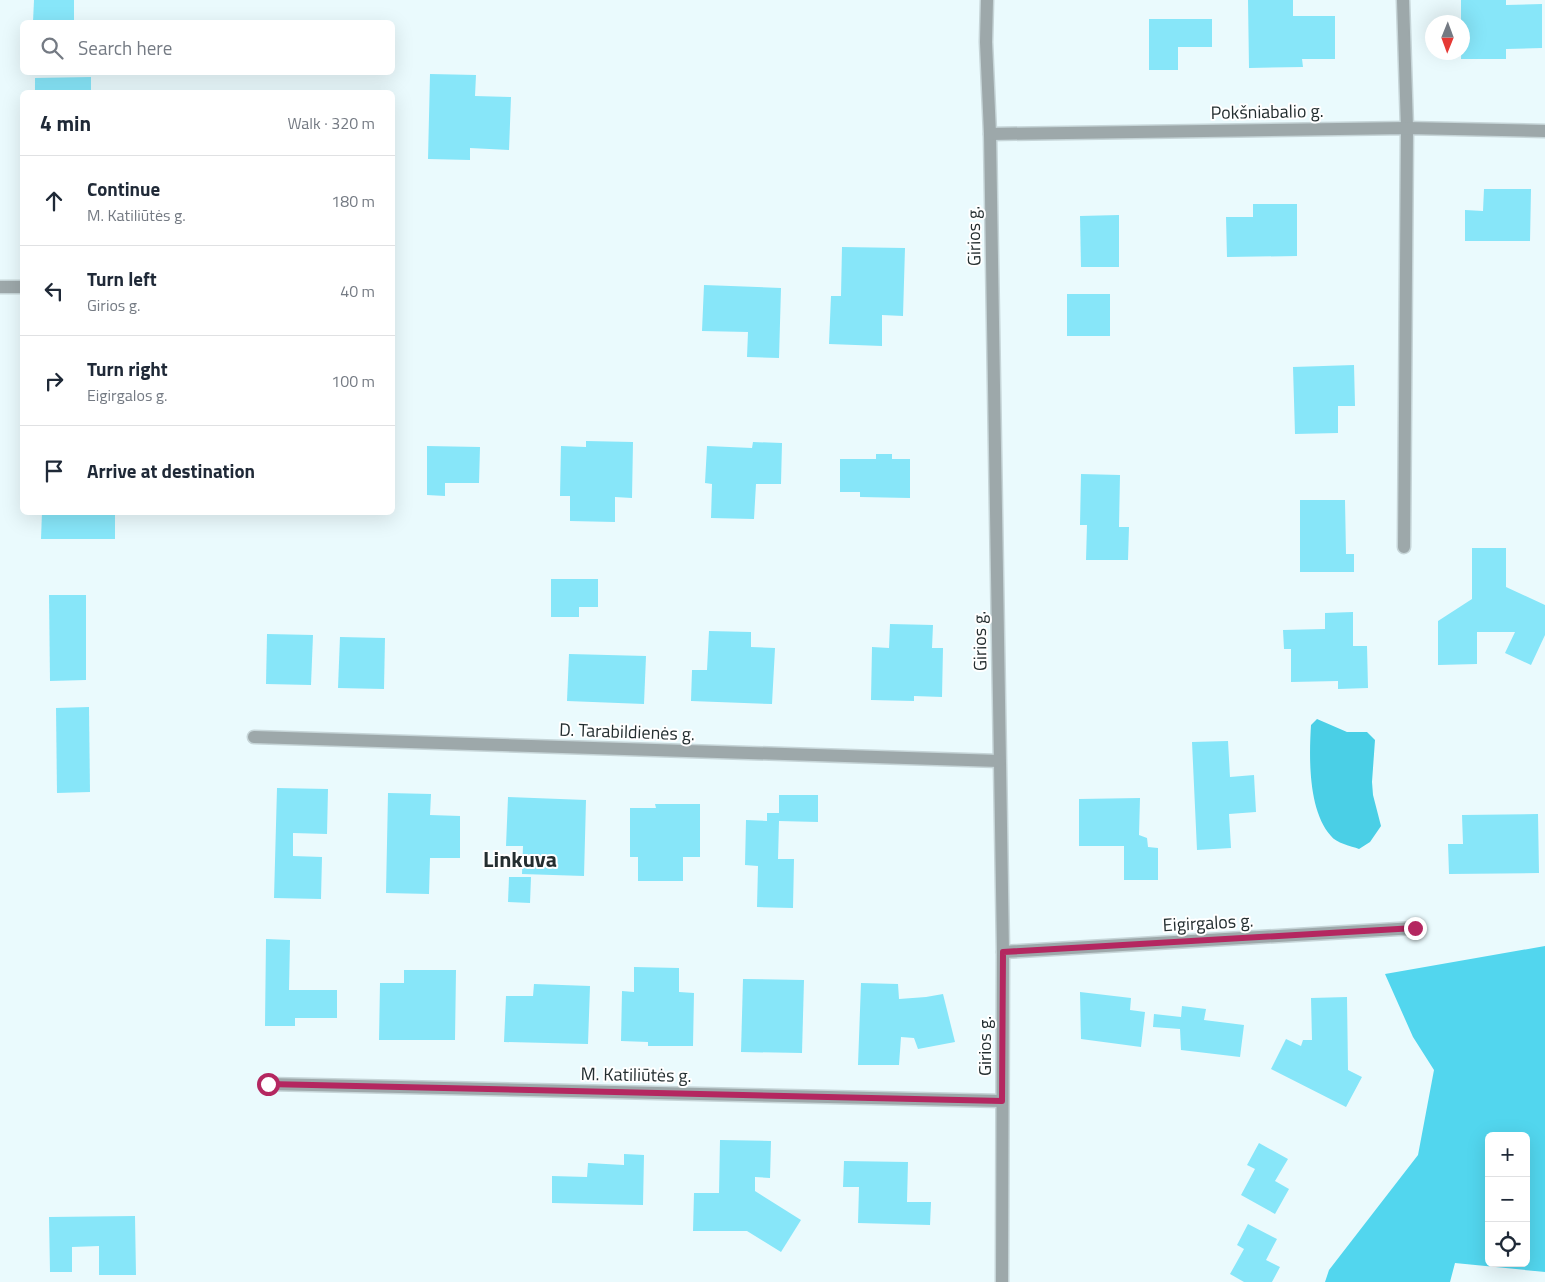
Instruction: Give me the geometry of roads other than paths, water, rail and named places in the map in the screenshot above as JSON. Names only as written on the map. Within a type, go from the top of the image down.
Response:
[{"type":"street","name":"Girios g.","points":[[986,0],[990,134],[1003,952],[1002,1282]]},
{"type":"street","points":[[1403,0],[1407,128],[1404,548]]},
{"type":"street","name":"Pokšniabalio g.","points":[[990,134],[1407,128],[1545,131]]},
{"type":"street","points":[[0,287],[20,287]]},
{"type":"street","name":"D. Tarabildienės g.","points":[[254,737],[999,761]]},
{"type":"street","name":"Eigirgalos g.","points":[[1003,952],[1415,928]]},
{"type":"street","name":"M. Katiliūtės g.","points":[[268,1084],[1002,1101]]},
{"type":"district","name":"Linkuva","points":[[520,859]]}]
